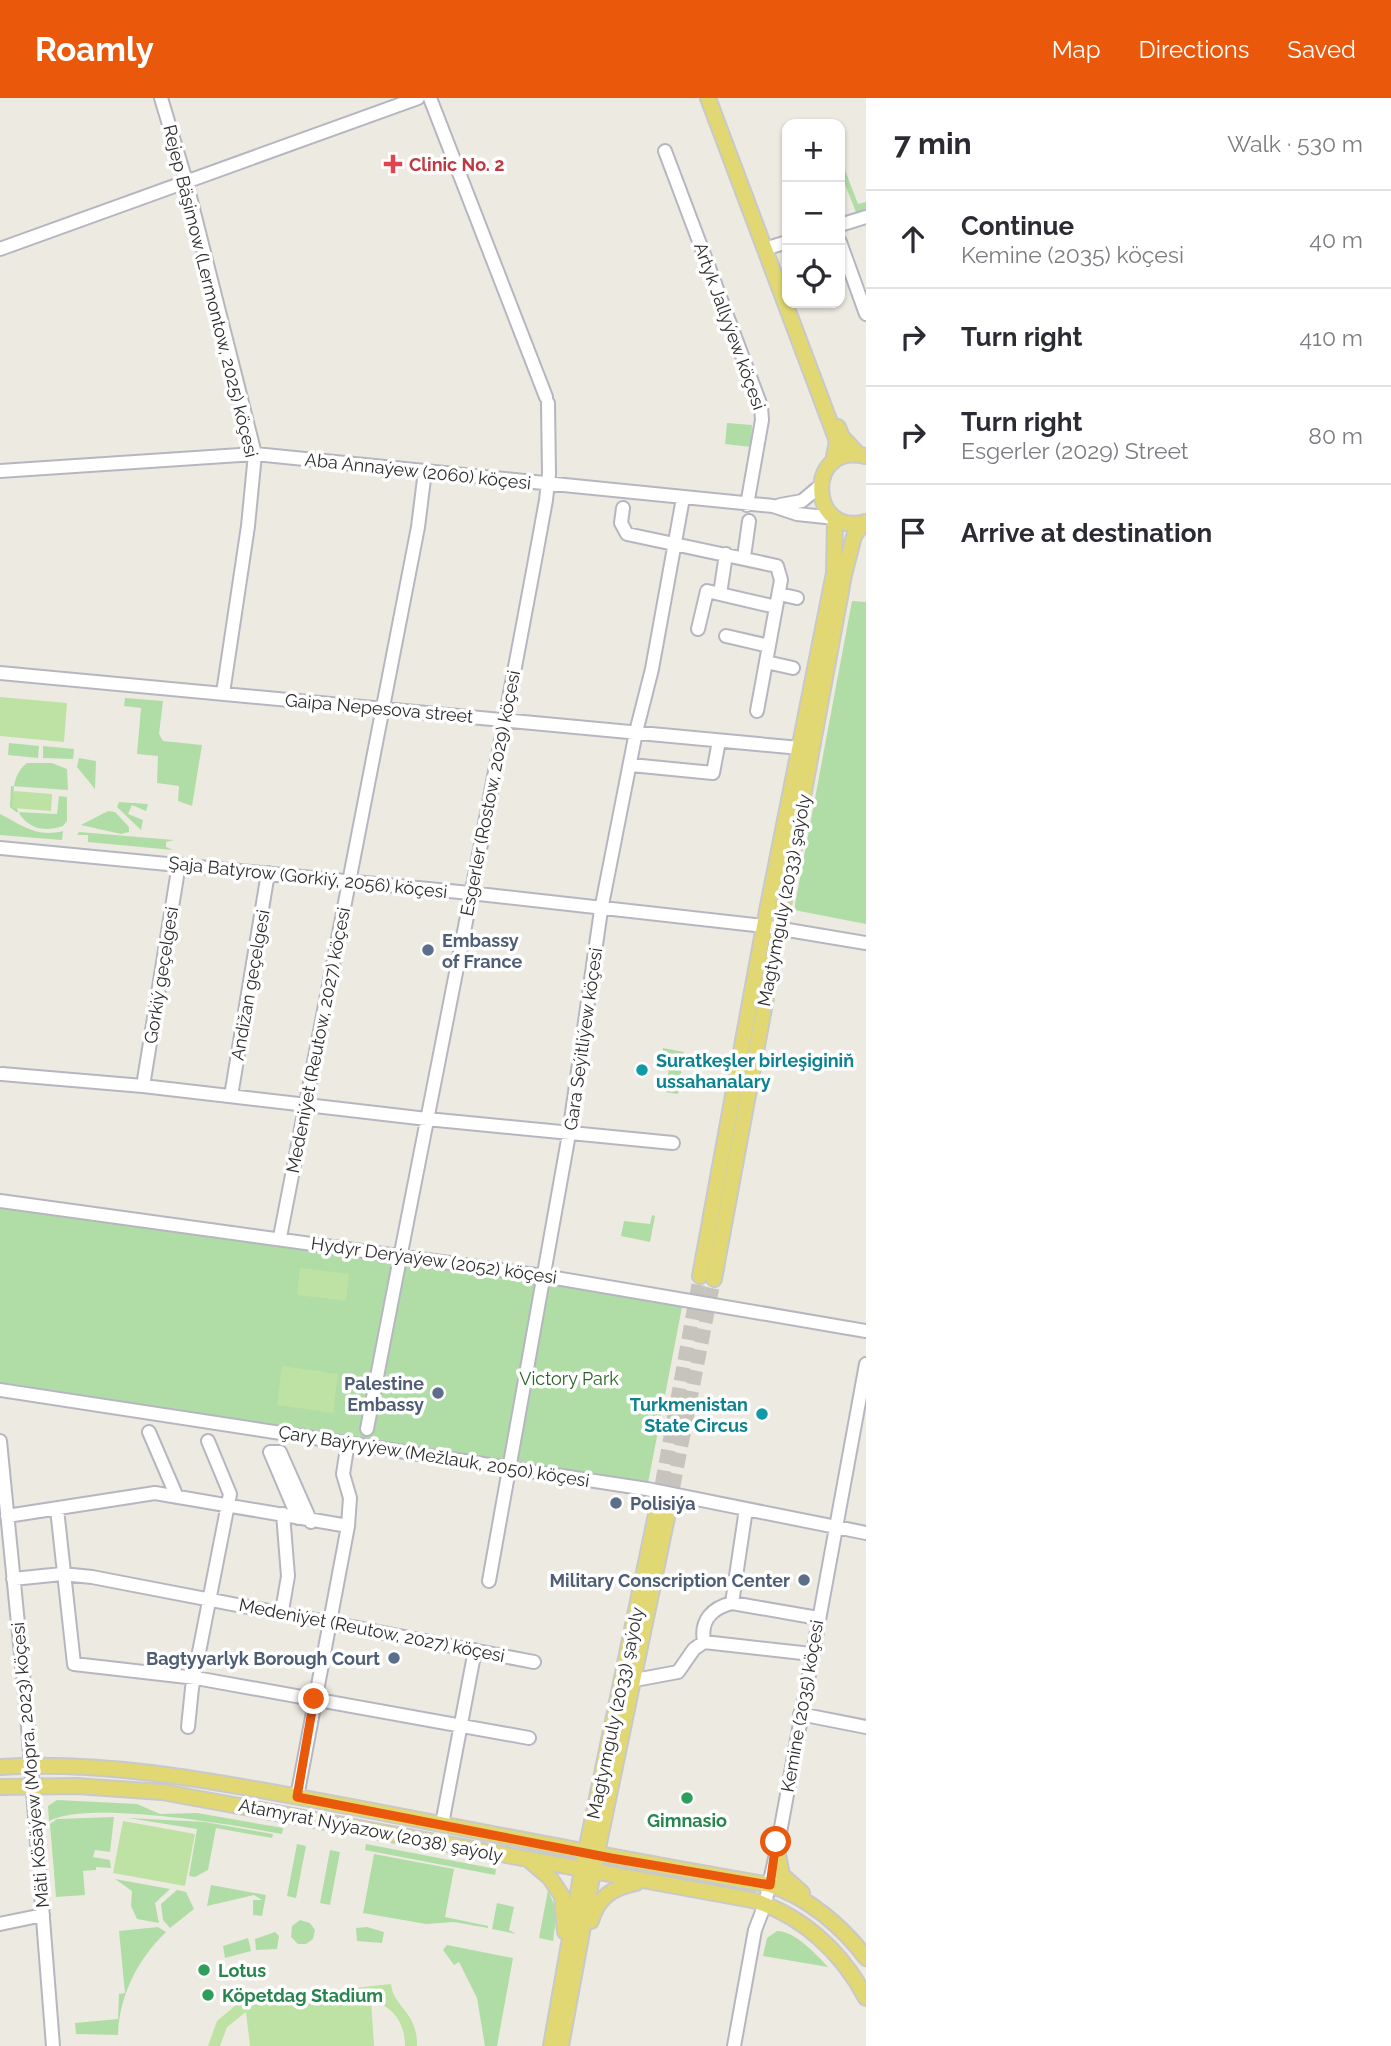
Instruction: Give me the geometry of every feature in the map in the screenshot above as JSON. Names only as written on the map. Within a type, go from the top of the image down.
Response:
[{"type":"main road","points":[[708,98],[836,441],[833,462],[822,477],[820,486],[824,505],[835,518],[843,522],[865,523]]},
{"type":"main road","points":[[717,98],[782,277]]},
{"type":"main road","points":[[794,308],[842,437],[862,455]]},
{"type":"main road","points":[[833,462],[862,455]]},
{"type":"main road","name":"Magtymguly (2033) şaýoly","points":[[707,1277],[771,927],[800,748],[834,573],[835,518]]},
{"type":"main road","name":"Magtymguly (2033) şaýoly","points":[[771,927],[844,575],[854,536],[865,523]]},
{"type":"main road","name":"Magtymguly (2033) şaýoly","points":[[561,2046],[588,1871],[635,1680],[664,1506],[592,1854]]},
{"type":"main road","name":"Atamyrat Nyýazow (2038) şaýoly","points":[[0,1767],[29,1765],[163,1773],[770,1885],[788,1892],[838,1926],[866,1958]]},
{"type":"main road","name":"Atamyrat Nyýazow (2038) şaýoly","points":[[0,1787],[121,1788],[174,1794],[765,1904],[801,1924],[829,1946],[850,1971],[866,1998]]},
{"type":"main road","points":[[777,1849],[782,1875],[789,1884],[829,1912],[838,1926]]},
{"type":"main road","points":[[529,1860],[550,1878],[562,1896],[564,1928],[575,1946],[602,1898],[621,1886],[653,1883]]},
{"type":"main road","name":"Magtymguly (2033) şaýoly","points":[[551,2046],[575,1946]]},
{"type":"street","name":"Rejep Bäşimow (Lermontow, 2025) köçesi","points":[[161,98],[186,181],[255,454],[248,526],[223,694]]},
{"type":"street","points":[[0,249],[418,98]]},
{"type":"street","name":"Esgerler (Rostow, 2029) köçesi","points":[[367,1429],[506,720],[548,484],[547,400],[430,98]]},
{"type":"street","name":"Artyk Jallyýew köçesi","points":[[665,151],[761,407],[762,420],[747,505]]},
{"type":"street","points":[[845,223],[866,217]]},
{"type":"street","points":[[771,247],[782,244]]},
{"type":"street","points":[[841,245],[866,314]]},
{"type":"street","name":"Aba Annaýew (2060) köçesi","points":[[0,471],[255,454],[773,506],[797,513],[835,518]]},
{"type":"street","name":"Medeniýet (Reutow, 2027) köçesi","points":[[281,1237],[381,707],[421,527],[425,471]]},
{"type":"street","points":[[773,506],[802,500],[820,486]]},
{"type":"street","name":"Gara Seýitliýew köçesi","points":[[489,1581],[569,1134],[601,910],[636,732],[652,669],[683,498]]},
{"type":"street","points":[[623,508],[621,523],[627,534],[675,542],[777,566],[781,580],[757,711]]},
{"type":"street","points":[[744,557],[749,521]]},
{"type":"street","points":[[720,594],[726,554]]},
{"type":"street","points":[[698,629],[706,592],[778,600],[797,597]]},
{"type":"street","points":[[726,636],[769,646]]},
{"type":"street","points":[[766,662],[793,668]]},
{"type":"street","name":"Gaipa Nepesova street","points":[[0,673],[800,748]]},
{"type":"street","points":[[631,765],[713,773],[719,741]]},
{"type":"street","name":"Şaja Batyrow (Gorkiý, 2056) köçesi","points":[[0,848],[470,893],[601,910],[771,927],[866,943]]},
{"type":"street","name":"Gorkiý geçelgesi","points":[[143,1086],[179,864]]},
{"type":"street","name":"Andižan geçelgesi","points":[[231,1096],[268,873]]},
{"type":"street","points":[[2,1074],[143,1086],[427,1119],[673,1143]]},
{"type":"street","name":"Hydyr Derýaýew (2052) köçesi","points":[[0,1201],[281,1237],[544,1276],[866,1331]]},
{"type":"street","name":"Kemine (2035) köçesi","points":[[734,2046],[755,1930],[765,1904],[777,1849],[866,1364]]},
{"type":"street","name":"Çary Baýryýew (Mežlauk, 2050) köçesi","points":[[0,1390],[647,1489],[866,1533]]},
{"type":"street","points":[[149,1432],[177,1497]]},
{"type":"street","name":"Mäti Kösäýew (Mopra, 2023) köçesi","points":[[0,1441],[53,2046]]},
{"type":"street","points":[[188,1727],[209,1598],[230,1494],[208,1441]]},
{"type":"street","points":[[297,1797],[348,1527],[350,1498],[344,1474],[348,1442]]},
{"type":"street","points":[[270,1451],[280,1452],[304,1520],[270,1451]]},
{"type":"street","points":[[7,1516],[139,1493],[283,1514],[348,1527]]},
{"type":"street","points":[[57,1509],[62,1574],[74,1664],[196,1678],[529,1738]]},
{"type":"street","points":[[732,1603],[746,1509]]},
{"type":"street","points":[[282,1611],[288,1576],[283,1514]]},
{"type":"street","name":"Medeniýet (Reutow, 2027) köçesi","points":[[13,1579],[62,1574],[282,1611],[534,1662]]},
{"type":"street","points":[[704,1642],[702,1627],[708,1616],[715,1608],[732,1603],[818,1618]]},
{"type":"street","points":[[635,1680],[678,1672],[694,1649],[704,1642],[811,1654]]},
{"type":"street","points":[[442,1824],[475,1650]]},
{"type":"street","points":[[800,1714],[866,1727]]},
{"type":"street","points":[[0,1924],[43,1915]]},
{"type":"green space","points":[[845,170],[858,204],[866,202],[866,212],[856,212],[845,184]]},
{"type":"green space","points":[[727,423],[752,425],[751,447],[725,444]]},
{"type":"green space","points":[[852,601],[866,602],[866,924],[794,910]]},
{"type":"green space","points":[[0,697],[67,703],[64,742],[0,736]]},
{"type":"green space","points":[[125,698],[163,701],[159,734],[163,741],[202,745],[192,806],[178,801],[179,786],[157,783],[158,756],[137,754],[141,708],[124,706]]},
{"type":"green space","points":[[9,743],[39,746],[38,758],[8,755]]},
{"type":"green space","points":[[43,746],[74,749],[73,759],[43,758]]},
{"type":"green space","points":[[79,758],[96,761],[95,789],[77,767]]},
{"type":"green space","points":[[27,763],[52,763],[67,769],[68,790],[14,786],[19,772]]},
{"type":"green space","points":[[11,786],[14,786],[19,812],[10,807]]},
{"type":"green space","points":[[14,791],[52,794],[51,811],[12,808]]},
{"type":"green space","points":[[59,796],[67,797],[67,821],[63,826],[47,829],[33,826],[23,819],[19,812],[57,814]]},
{"type":"green space","points":[[119,802],[148,804],[146,811],[132,805],[128,814],[143,820],[141,830],[117,807]]},
{"type":"green space","points":[[108,811],[115,812],[129,827],[129,832],[121,834],[81,825]]},
{"type":"green space","points":[[0,814],[37,832],[63,831],[62,840],[0,835]]},
{"type":"green space","points":[[79,832],[174,840],[166,842],[166,847],[173,850],[88,842],[88,835],[77,835]]},
{"type":"green space","points":[[663,1048],[684,1052],[678,1094],[665,1092],[670,1063],[661,1061]]},
{"type":"green space","name":"Victory Park","points":[[0,1206],[62,1211],[683,1302],[648,1483],[0,1382]]},
{"type":"green space","points":[[652,1215],[655,1216],[650,1242],[621,1236],[624,1221],[650,1224]]},
{"type":"green space","points":[[300,1268],[349,1274],[346,1301],[297,1295]]},
{"type":"green space","points":[[282,1366],[338,1374],[333,1413],[277,1405]]},
{"type":"green space","points":[[57,1800],[137,1804],[160,1814],[197,1813],[283,1828],[282,1834],[198,1820],[96,1813],[69,1815],[49,1821],[48,1806]]},
{"type":"green space","points":[[114,1817],[110,1852],[95,1850],[93,1857],[110,1860],[111,1868],[96,1867],[96,1870],[83,1871],[85,1895],[56,1897],[50,1824],[57,1819]]},
{"type":"green space","points":[[128,1818],[205,1822],[273,1834],[272,1838],[216,1828],[208,1870],[195,1877],[189,1876],[197,1829]]},
{"type":"green space","points":[[123,1821],[195,1834],[185,1886],[113,1873]]},
{"type":"green space","points":[[297,1844],[306,1846],[296,1898],[287,1896]]},
{"type":"green space","points":[[366,1844],[496,1869],[495,1875],[365,1850]]},
{"type":"green space","points":[[330,1850],[340,1852],[330,1905],[320,1903]]},
{"type":"green space","points":[[374,1854],[454,1869],[445,1917],[488,1928],[454,1922],[426,1924],[363,1913]]},
{"type":"green space","points":[[115,1879],[170,1889],[155,1903],[159,1923],[137,1919],[131,1906],[132,1891]]},
{"type":"green space","points":[[211,1885],[266,1895],[262,1916],[253,1915],[253,1900],[262,1900],[254,1895],[207,1906]]},
{"type":"green space","points":[[177,1890],[186,1892],[194,1909],[170,1928],[163,1920],[161,1904]]},
{"type":"green space","points":[[548,1890],[557,1912],[553,1941],[539,1938]]},
{"type":"green space","points":[[497,1903],[514,1907],[509,1930],[516,1934],[492,1929]]},
{"type":"green space","points":[[300,1920],[310,1923],[315,1930],[313,1939],[306,1944],[298,1944],[291,1937],[292,1926]]},
{"type":"green space","points":[[158,1927],[166,1932],[147,1954],[132,1979],[122,2006],[118,2035],[76,2034],[75,2023],[118,2019],[119,1994],[125,1993],[119,1931]]},
{"type":"green space","points":[[367,1927],[384,1932],[382,1943],[357,1941],[356,1928]]},
{"type":"green space","points":[[777,1931],[798,1939],[828,1967],[763,1956],[767,1938]]},
{"type":"green space","points":[[275,1932],[279,1936],[277,1949],[256,1950],[255,1939]]},
{"type":"green space","points":[[248,1938],[251,1951],[225,1958],[223,1946]]},
{"type":"green space","points":[[447,1945],[513,1958],[497,2046],[485,2046],[477,1998],[459,1962],[454,1965],[443,1950]]},
{"type":"green space","points":[[391,1984],[396,1999],[414,2025],[417,2046],[405,2046],[403,2030],[396,2017],[386,2006],[371,2000],[374,2046],[250,2046],[246,2012],[227,2027],[220,2046],[208,2046],[217,2021],[242,2000]]},
{"type":"tunnel","points":[[658,1505],[700,1276]]},
{"type":"tunnel","points":[[669,1508],[714,1279]]},
{"type":"place","name":"Clinic No. 2","points":[[393,164]]},
{"type":"place","name":"Embassy of France","points":[[428,950]]},
{"type":"place","name":"Suratkeşler birleşiginiň ussahanalary","points":[[642,1070]]},
{"type":"place","name":"Palestine Embassy","points":[[438,1393]]},
{"type":"place","name":"Turkmenistan State Circus","points":[[762,1414]]},
{"type":"place","name":"Polisiýa","points":[[616,1503]]},
{"type":"place","name":"Military Conscription Center","points":[[804,1580]]},
{"type":"place","name":"Bagtyyarlyk Borough Court","points":[[394,1658]]},
{"type":"place","name":"Gimnasio","points":[[687,1798]]},
{"type":"place","name":"Lotus","points":[[204,1970]]},
{"type":"place","name":"Köpetdag Stadium","points":[[208,1995]]},
{"type":"route","points":[[314,1699],[297,1797],[611,1858],[770,1885],[776,1842]]}]
